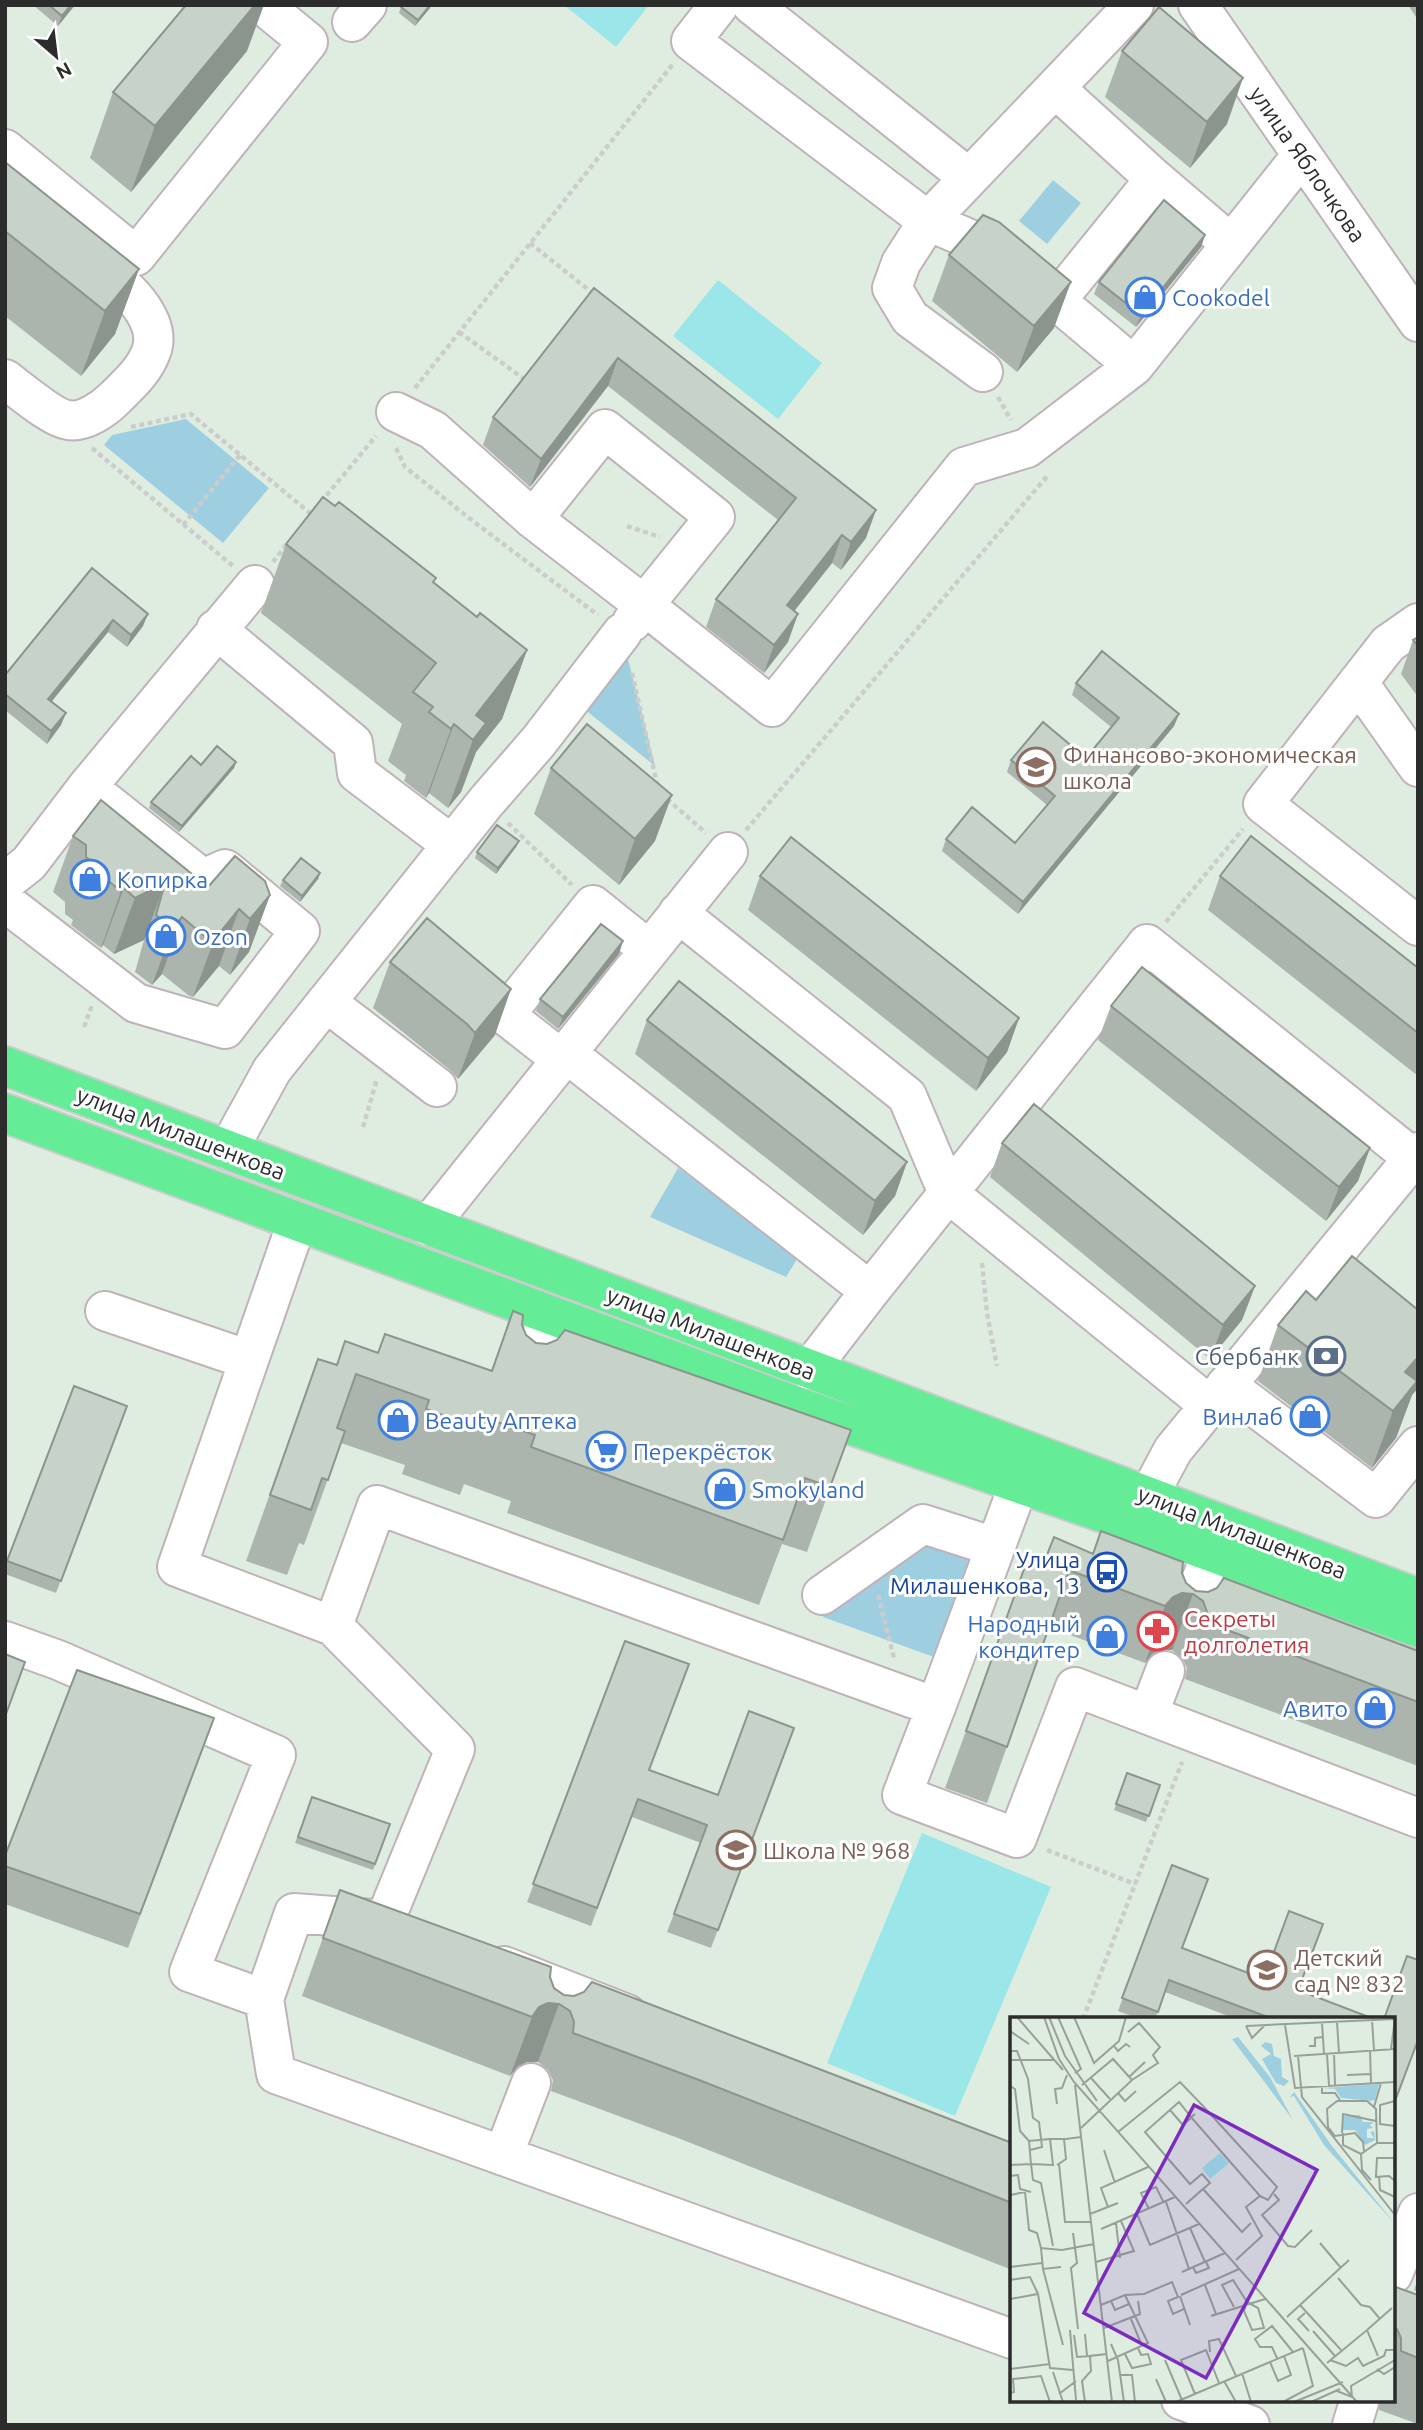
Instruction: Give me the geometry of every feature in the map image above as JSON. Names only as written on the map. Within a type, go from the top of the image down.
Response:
[{"type":"main road","name":"улица Милашенкова","points":[[5,1066],[1418,1598]]},
{"type":"main road","name":"улица Милашенкова","points":[[5,1113],[550,1315],[1418,1628]]},
{"type":"street","points":[[5,149],[136,256],[308,42],[263,5]]},
{"type":"street","points":[[719,5],[691,41],[928,221],[997,250],[1134,366]]},
{"type":"street","points":[[752,5],[969,178]]},
{"type":"street","points":[[983,372],[910,318],[892,288],[901,263],[928,221],[1134,5]]},
{"type":"street","name":"улица Яблочкова","points":[[1198,5],[1418,322]]},
{"type":"street","points":[[1055,88],[1154,179],[1231,244]]},
{"type":"street","points":[[391,418],[433,430],[533,519],[633,620],[772,707],[964,467],[1027,449],[1134,366],[1302,155]]},
{"type":"street","points":[[1056,301],[1154,179]]},
{"type":"street","points":[[5,188],[122,284],[145,311],[152,332],[152,350],[141,372],[107,405],[88,416],[68,421],[45,409],[5,379]]},
{"type":"street","points":[[228,1150],[272,1070],[715,517],[605,429],[533,519]]},
{"type":"street","points":[[5,882],[29,863],[87,787],[255,585]]},
{"type":"street","points":[[1418,623],[1388,644],[1264,804],[1418,926]]},
{"type":"street","points":[[216,629],[353,743],[357,773],[452,845]]},
{"type":"street","points":[[1358,682],[1418,767]]},
{"type":"street","points":[[559,714],[589,737]]},
{"type":"street","points":[[5,902],[136,1003],[225,1029],[300,931],[225,869],[203,879],[87,787]]},
{"type":"street","points":[[428,1226],[728,852]]},
{"type":"street","points":[[649,950],[593,905],[505,1014],[564,1056],[870,1291]]},
{"type":"street","points":[[678,914],[907,1096],[948,1193],[1218,1395],[1376,1498],[1418,1446]]},
{"type":"street","points":[[809,1370],[1147,944],[1415,1155],[1341,1269],[1218,1395],[1173,1450],[1148,1497]]},
{"type":"street","points":[[326,1002],[438,1087]]},
{"type":"street","points":[[297,1222],[177,1567],[332,1626],[455,1749],[398,1925],[294,1913],[264,1999],[276,2074],[1010,2338]]},
{"type":"street","points":[[105,1311],[249,1360]]},
{"type":"street","points":[[520,1388],[550,1315]]},
{"type":"street","points":[[1019,1484],[995,1546],[920,1702],[902,1795],[1017,1838],[1075,1687],[1418,1818]]},
{"type":"street","points":[[332,1626],[377,1505],[920,1702]]},
{"type":"street","points":[[822,1595],[923,1524],[995,1546]]},
{"type":"street","points":[[1183,1627],[1211,1554]]},
{"type":"street","points":[[5,1641],[58,1660],[276,1755],[190,1972],[264,1999]]},
{"type":"street","points":[[1148,1715],[1165,1671]]},
{"type":"street","points":[[475,1955],[560,2006],[655,2025]]},
{"type":"street","points":[[503,2156],[531,2083]]},
{"type":"street","points":[[1395,2269],[1418,2213]]},
{"type":"street","points":[[1187,2402],[1250,2425]]},
{"type":"path","points":[[303,524],[391,418],[691,41]]},
{"type":"path","points":[[530,243],[602,300]]},
{"type":"path","points":[[460,332],[531,383]]},
{"type":"path","points":[[191,414],[311,514]]},
{"type":"path","points":[[391,418],[405,467],[474,522],[633,620],[659,792],[728,852],[1045,478]]},
{"type":"path","points":[[90,447],[255,585],[295,534]]},
{"type":"path","points":[[183,525],[240,455]]},
{"type":"path","points":[[486,802],[593,905]]},
{"type":"path","points":[[1147,944],[1264,804]]},
{"type":"path","points":[[363,1127],[386,1048]]},
{"type":"path","points":[[978,1217],[987,1313],[997,1366]]},
{"type":"path","points":[[870,1561],[920,1702]]},
{"type":"path","points":[[1084,2017],[1193,1732]]},
{"type":"path","points":[[1017,1838],[1135,1884]]},
{"type":"shaded area","points":[[564,5],[649,5],[616,47]]},
{"type":"shaded area","points":[[1053,180],[1081,203],[1047,244],[1019,221]]},
{"type":"shaded area","points":[[718,280],[822,363],[778,419],[673,336]]},
{"type":"shaded area","points":[[186,419],[269,488],[223,543],[104,445],[112,435]]},
{"type":"shaded area","points":[[622,635],[655,766],[573,700]]},
{"type":"shaded area","points":[[678,1168],[799,1256],[786,1277],[650,1217]]},
{"type":"shaded area","points":[[923,1541],[977,1563],[942,1660],[823,1617],[836,1592]]},
{"type":"shaded area","points":[[922,1833],[1051,1887],[955,2116],[827,2063]]},
{"type":"building","points":[[49,5],[71,5],[62,16]]},
{"type":"building","points":[[186,5],[255,5],[155,126],[113,92]]},
{"type":"building","points":[[430,5],[418,20],[401,7]]},
{"type":"building","points":[[1159,7],[1243,78],[1207,122],[1122,51]]},
{"type":"building","points":[[5,162],[139,269],[105,311],[5,231]]},
{"type":"building","points":[[1164,200],[1205,235],[1141,315],[1099,282]]},
{"type":"building","points":[[983,215],[999,222],[1071,282],[1034,326],[949,255]]},
{"type":"building","points":[[594,288],[876,510],[851,542],[842,535],[787,605],[798,614],[774,645],[716,599],[796,498],[618,358],[541,459],[493,417]]},
{"type":"building","points":[[323,497],[335,506],[339,502],[436,578],[433,582],[477,617],[480,613],[527,650],[476,715],[486,723],[473,740],[454,724],[451,729],[429,712],[433,707],[413,692],[436,663],[286,544]]},
{"type":"building","points":[[92,568],[148,614],[131,635],[113,620],[48,699],[66,713],[51,731],[5,694],[5,675]]},
{"type":"building","points":[[1102,651],[1179,714],[1023,902],[946,839],[972,807],[1015,843],[1055,796],[1011,760],[1043,722],[1086,758],[1119,718],[1076,683]]},
{"type":"building","points":[[587,724],[672,795],[635,839],[551,768]]},
{"type":"building","points":[[217,746],[236,762],[182,826],[151,802],[191,756],[201,765]]},
{"type":"building","points":[[101,800],[208,887],[235,856],[265,881],[270,895],[250,919],[239,909],[214,940],[208,939],[182,917],[173,928],[156,915],[165,883],[135,898],[124,888],[121,891],[92,868],[95,864],[86,857],[86,845],[73,836]]},
{"type":"building","points":[[497,825],[519,841],[498,868],[477,852]]},
{"type":"building","points":[[1251,836],[1418,968],[1418,1033],[1220,876]]},
{"type":"building","points":[[791,837],[1019,1018],[988,1058],[760,876]]},
{"type":"building","points":[[301,858],[320,873],[302,896],[283,880]]},
{"type":"building","points":[[427,918],[511,989],[475,1033],[390,962]]},
{"type":"building","points":[[601,924],[623,941],[563,1017],[540,999]]},
{"type":"building","points":[[1142,967],[1370,1148],[1339,1187],[1111,1006]]},
{"type":"building","points":[[679,981],[907,1162],[875,1201],[647,1020]]},
{"type":"building","points":[[1034,1104],[1255,1286],[1223,1325],[1002,1143]]},
{"type":"building","points":[[1352,1256],[1418,1310],[1418,1357],[1405,1372],[1417,1381],[1393,1411],[1278,1325],[1306,1291],[1316,1300]]},
{"type":"building","points":[[513,1311],[523,1315],[522,1325],[526,1335],[536,1343],[547,1344],[557,1340],[565,1330],[851,1430],[830,1487],[805,1478],[783,1540],[531,1447],[535,1435],[488,1419],[484,1430],[426,1409],[429,1400],[356,1374],[337,1428],[345,1431],[328,1480],[322,1478],[311,1510],[270,1495],[318,1359],[337,1365],[345,1341],[378,1353],[385,1334],[492,1371]]},
{"type":"building","points":[[74,1386],[127,1406],[61,1581],[7,1561]]},
{"type":"building","points":[[1101,1531],[1183,1562],[1182,1573],[1186,1583],[1196,1591],[1208,1592],[1217,1588],[1224,1578],[1418,1651],[1418,1702],[1206,1622],[1207,1612],[1203,1601],[1193,1594],[1182,1593],[1173,1597],[1165,1606],[1069,1570],[1007,1747],[966,1731],[1028,1558],[1043,1565],[1054,1537],[1093,1554]]},
{"type":"building","points":[[625,1641],[689,1664],[649,1770],[718,1795],[749,1711],[794,1728],[718,1930],[674,1914],[707,1825],[638,1799],[597,1908],[533,1884]]},
{"type":"building","points":[[5,1654],[25,1662],[5,1717]]},
{"type":"building","points":[[77,1670],[214,1718],[140,1914],[5,1866],[5,1856]]},
{"type":"building","points":[[1127,1773],[1160,1785],[1149,1816],[1116,1804]]},
{"type":"building","points":[[312,1797],[390,1824],[375,1864],[298,1837]]},
{"type":"building","points":[[1172,1865],[1208,1879],[1182,1948],[1264,1979],[1289,1911],[1323,1924],[1298,1990],[1369,2017],[1268,2017],[1169,1980],[1158,2012],[1122,1998]]},
{"type":"building","points":[[340,1890],[551,1967],[550,1977],[554,1988],[564,1995],[574,1996],[584,1992],[592,1982],[1010,2142],[1010,2202],[573,2033],[574,2022],[570,2011],[559,2004],[548,2003],[539,2007],[532,2017],[323,1938]]},
{"type":"building","points":[[1407,1956],[1418,1960],[1418,2040],[1395,2101],[1395,2017],[1385,2017]]},
{"type":"building","points":[[1395,2287],[1418,2295],[1418,2358],[1401,2351],[1401,2338],[1397,2329]]},
{"type":"place","name":"Cookodel","points":[[1145,297]]},
{"type":"place","name":"Финансово-экономическая школа","points":[[1036,767]]},
{"type":"place","name":"Копирка","points":[[90,879]]},
{"type":"place","name":"Ozon","points":[[166,936]]},
{"type":"place","name":"Сбербанк","points":[[1326,1356]]},
{"type":"place","name":"Винлаб","points":[[1310,1416]]},
{"type":"place","name":"Beauty Аптека","points":[[398,1420]]},
{"type":"place","name":"Перекрёсток","points":[[606,1451]]},
{"type":"place","name":"Smokyland","points":[[725,1489]]},
{"type":"place","name":"Улица Милашенкова, 13","points":[[1107,1572]]},
{"type":"place","name":"Секреты долголетия","points":[[1157,1631]]},
{"type":"place","name":"Народный кондитер","points":[[1107,1636]]},
{"type":"place","name":"Авито","points":[[1375,1708]]},
{"type":"place","name":"Школа № 968","points":[[736,1850]]},
{"type":"place","name":"Детский сад № 832","points":[[1267,1970]]}]
